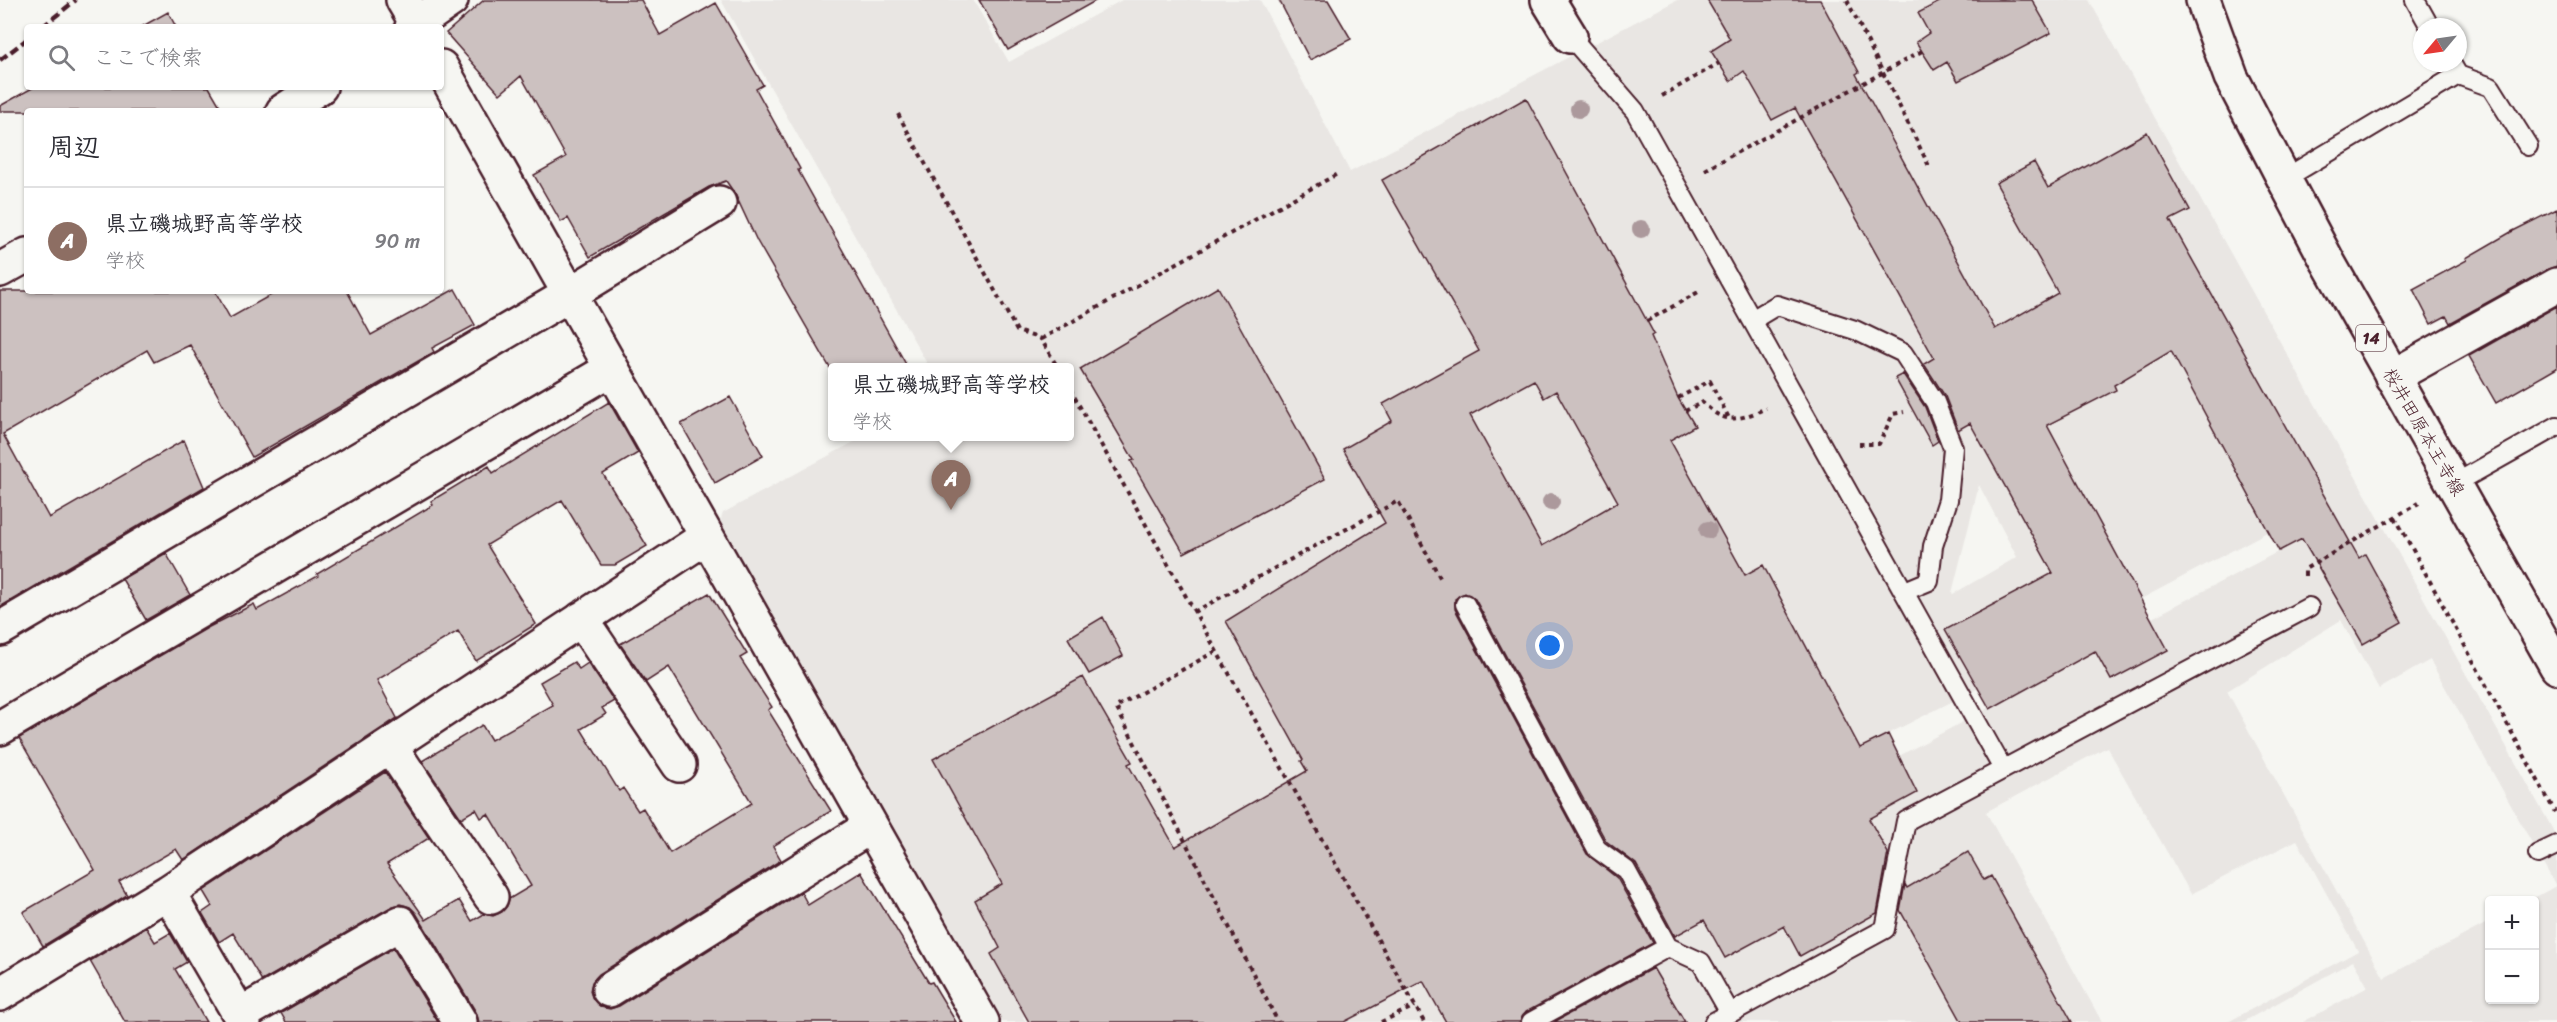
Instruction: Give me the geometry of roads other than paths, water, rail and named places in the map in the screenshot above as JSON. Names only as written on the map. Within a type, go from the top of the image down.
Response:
[{"type":"street","points":[[413,19],[450,0]]},
{"type":"street","points":[[1548,0],[1570,36]]},
{"type":"street","name":"桜井田原本王寺線","points":[[2203,0],[2231,77],[2284,179],[2392,376],[2557,667]]},
{"type":"street","points":[[444,72],[982,1022]]},
{"type":"street","points":[[288,108],[315,90]]},
{"type":"street","points":[[0,629],[570,294],[719,203]]},
{"type":"street","points":[[0,270],[24,257]]},
{"type":"street","points":[[2392,376],[2557,285]]},
{"type":"street","points":[[0,728],[611,369]]},
{"type":"street","points":[[0,994],[168,892],[706,537]]},
{"type":"street","points":[[581,620],[679,765]]},
{"type":"street","points":[[390,746],[491,897]]},
{"type":"street","points":[[609,990],[871,826]]},
{"type":"street","points":[[168,892],[242,1018],[400,923],[460,1022]]},
{"type":"lane","points":[[2415,0],[2425,18]]},
{"type":"lane","points":[[1570,36],[1635,111],[2003,769]]},
{"type":"lane","points":[[2284,179],[2449,72]]},
{"type":"lane","points":[[2460,72],[2491,87],[2528,146]]},
{"type":"lane","points":[[1752,320],[1777,305],[1855,330],[1903,353],[1935,402],[1953,448],[1948,500],[1933,546],[1929,580],[1905,591]]},
{"type":"lane","points":[[2454,484],[2557,426]]},
{"type":"lane","points":[[1465,604],[1597,849],[1626,870],[1668,947],[1701,962],[1722,1018],[1885,929],[1906,821],[2309,607]]},
{"type":"lane","points":[[2538,854],[2557,845]]},
{"type":"lane","points":[[1531,1022],[1668,947]]},
{"type":"railway","points":[[46,24],[76,0]]},
{"type":"railway","points":[[0,60],[24,41]]},
{"type":"place","name":"県立磯城野高等学校","points":[[951,510]]}]
